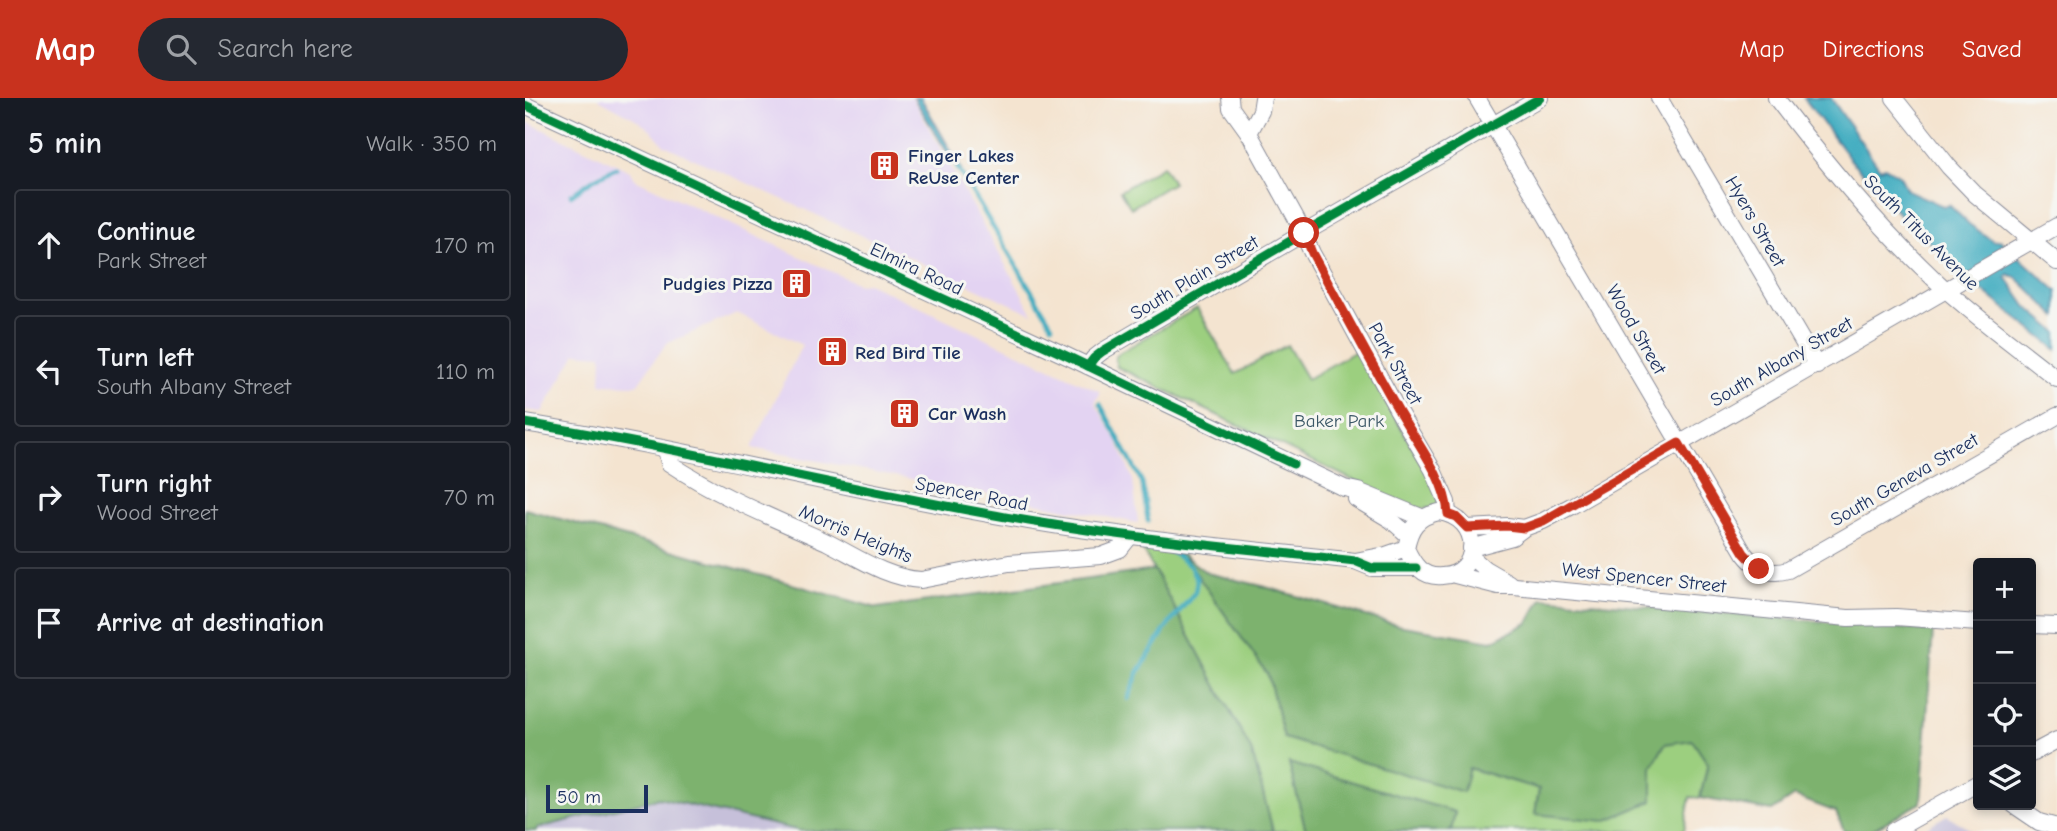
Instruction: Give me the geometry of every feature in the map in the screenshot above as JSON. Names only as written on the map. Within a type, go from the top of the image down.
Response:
[{"type":"street","name":"Park Street","points":[[1230,98],[1231,108],[1249,133],[1441,487],[1448,514]]},
{"type":"street","points":[[1249,133],[1261,111],[1263,98]]},
{"type":"street","name":"Wood Street","points":[[1478,98],[1744,553],[1759,569],[1769,573]]},
{"type":"street","name":"South Plain Street","points":[[1088,366],[1103,351],[1540,98]]},
{"type":"street","name":"Hyers Street","points":[[1660,98],[1817,366]]},
{"type":"street","name":"South Titus Avenue","points":[[1776,98],[1867,211],[2057,379]]},
{"type":"street","points":[[1894,98],[1966,185],[2057,262]]},
{"type":"street","name":"Elmira Road","points":[[525,105],[1344,488],[1421,517]]},
{"type":"street","name":"South Albany Street","points":[[1470,552],[1512,537],[1524,528],[1573,505],[2057,226]]},
{"type":"street","name":"South Geneva Street","points":[[1769,573],[1789,570],[2057,416]]},
{"type":"street","name":"Spencer Road","points":[[525,423],[600,435],[863,490],[1030,521],[1355,561],[1372,568],[1416,568]]},
{"type":"street","name":"Morris Heights","points":[[666,449],[669,463],[684,473],[750,508],[875,567],[907,579],[921,580],[1009,564],[1101,556],[1120,549],[1131,535]]},
{"type":"street","name":"Elmira Road","points":[[1344,488],[1353,498],[1391,520],[1407,542]]},
{"type":"street","points":[[1416,568],[1407,542],[1421,517],[1439,512],[1456,517],[1467,528],[1471,538],[1470,552],[1464,566],[1455,575]]},
{"type":"street","name":"South Albany Street","points":[[1467,528],[1524,528]]},
{"type":"street","name":"Spencer Road","points":[[1355,561],[1386,555],[1407,542]]},
{"type":"street","name":"West Spencer Street","points":[[1470,552],[1485,569],[1514,586]]},
{"type":"street","name":"West Spencer Street","points":[[1416,568],[1431,576],[1455,575],[1499,586],[1848,618],[1896,617],[1973,622]]},
{"type":"street","points":[[2036,625],[2057,626]]},
{"type":"street","points":[[2036,751],[2057,740]]},
{"type":"street","points":[[1893,831],[1973,786]]},
{"type":"street","points":[[2020,810],[2029,817],[2057,827]]},
{"type":"shaded area","points":[[597,98],[912,98],[1033,314],[664,145],[652,131],[634,118]]},
{"type":"shaded area","points":[[525,121],[630,171],[635,179],[858,284],[868,283],[1101,392],[1095,403],[1117,441],[1133,480],[1138,523],[752,448],[802,345],[737,313],[666,344],[637,385],[601,384],[602,355],[576,353],[542,412],[525,410]]},
{"type":"shaded area","points":[[659,798],[801,831],[536,831],[538,828]]},
{"type":"shaded area","points":[[1947,815],[1972,831],[1920,831]]},
{"type":"green space","points":[[1163,166],[1173,183],[1131,208],[1120,191]]},
{"type":"green space","name":"Baker Park","points":[[1197,308],[1235,374],[1287,345],[1307,379],[1356,351],[1430,477],[1440,507],[1411,508],[1117,367],[1115,358],[1119,353]]},
{"type":"green space","points":[[525,509],[877,608],[1154,570],[1252,752],[1273,831],[801,831],[659,798],[538,828],[536,831],[525,831]]},
{"type":"green space","points":[[1141,546],[1183,555],[1268,675],[1284,738],[1463,791],[1468,768],[1539,789],[1535,814],[1652,801],[1652,767],[1665,743],[1692,739],[1708,764],[1700,798],[1690,797],[1684,831],[1451,831],[1455,813],[1289,764],[1306,831],[1273,831],[1252,752]]},
{"type":"green space","points":[[1183,555],[1207,573],[1397,625],[1492,641],[1528,623],[1542,598],[1933,631],[1921,803],[1870,831],[1844,831],[1836,812],[1794,796],[1772,811],[1700,798],[1708,764],[1692,740],[1665,744],[1652,767],[1652,801],[1605,821],[1535,814],[1539,789],[1469,768],[1463,792],[1284,738],[1268,675]]},
{"type":"green space","points":[[1289,763],[1455,812],[1451,831],[1306,831]]},
{"type":"water","points":[[914,98],[921,98],[961,169],[958,170]]},
{"type":"water","points":[[1804,98],[1831,98],[1880,169],[1885,167],[1900,176],[1907,190],[1945,207],[1949,205],[1993,241],[2000,240],[2057,291],[2057,317],[2017,278],[2008,274],[2006,277],[2026,306],[2057,332],[2057,350],[1983,291],[1900,215],[1850,159]]},
{"type":"waterway","points":[[957,167],[1052,325]]},
{"type":"waterway","points":[[571,195],[616,168]]},
{"type":"waterway","points":[[1100,404],[1142,482],[1148,521]]},
{"type":"waterway","points":[[1128,699],[1138,673],[1166,628],[1195,592],[1197,580],[1190,566],[1170,551]]},
{"type":"cycle path","points":[[1088,366],[1103,351],[1540,98]]},
{"type":"cycle path","points":[[525,105],[1293,464]]},
{"type":"cycle path","points":[[525,423],[1029,521],[1355,561],[1372,568],[1416,568]]},
{"type":"place","name":"Finger Lakes ReUse Center","points":[[885,166]]},
{"type":"place","name":"Pudgies Pizza","points":[[796,283]]},
{"type":"place","name":"Red Bird Tile","points":[[832,352]]},
{"type":"place","name":"Car Wash","points":[[905,413]]},
{"type":"route","points":[[1304,233],[1312,253],[1433,470],[1447,502],[1448,514],[1456,517],[1467,528],[1524,528],[1573,505],[1679,443],[1744,553],[1759,569]]}]
